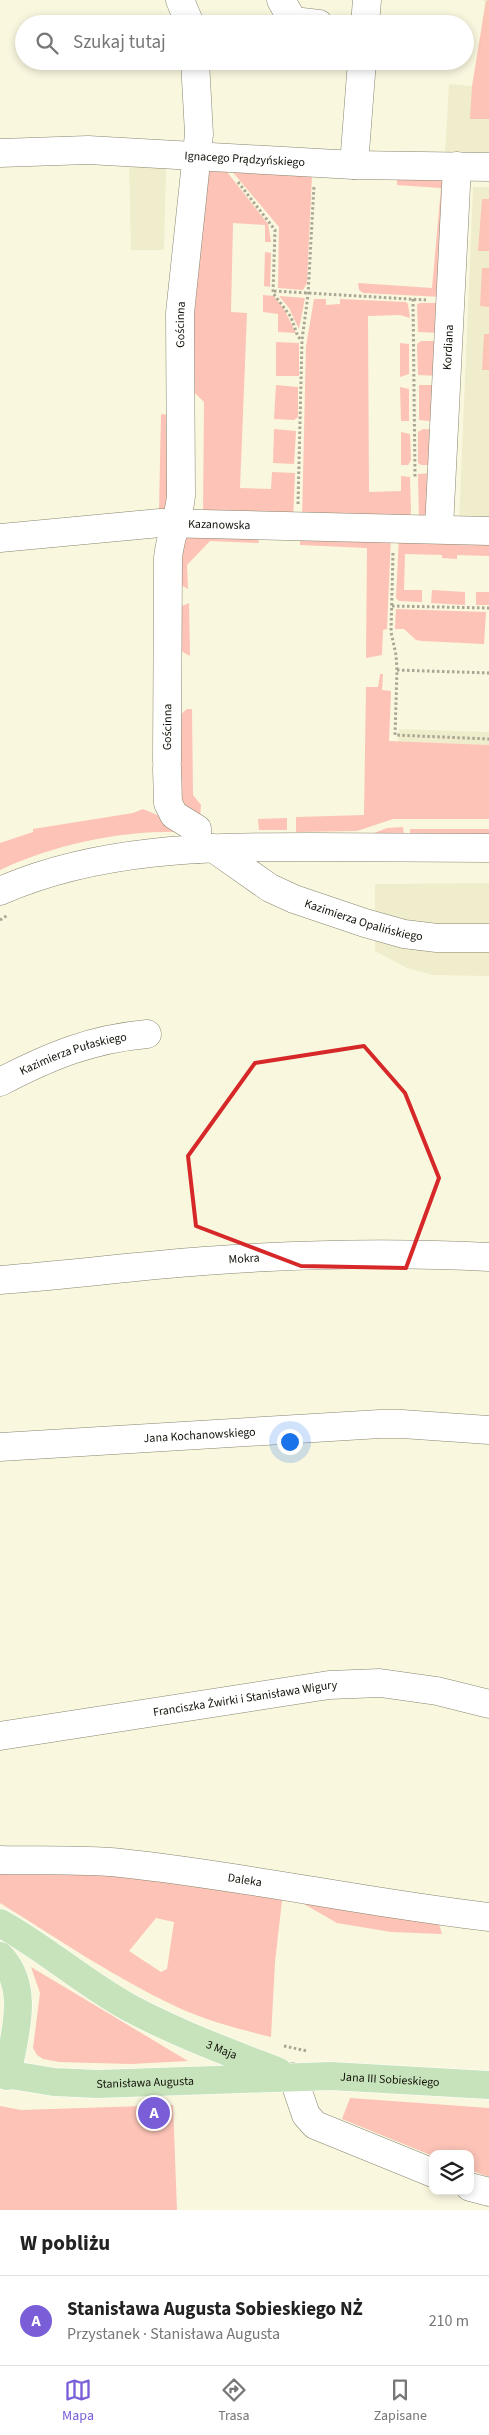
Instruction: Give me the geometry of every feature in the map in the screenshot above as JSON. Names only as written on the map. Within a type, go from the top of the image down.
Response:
[{"type":"main road","name":"3 Maja","points":[[0,1923],[35,1942],[75,1974],[135,2010],[172,2029],[293,2077]]},
{"type":"main road","points":[[0,1956],[15,1979],[18,1990],[17,2014],[4,2074]]},
{"type":"main road","name":"Stanisława Augusta","points":[[4,2074],[98,2084],[293,2077]]},
{"type":"main road","name":"Jana III Sobieskiego","points":[[293,2077],[489,2085]]},
{"type":"street","points":[[180,0],[186,15]]},
{"type":"street","points":[[281,0],[290,15]]},
{"type":"street","points":[[366,15],[367,0]]},
{"type":"street","name":"Gościnna","points":[[195,70],[199,134],[180,313],[181,496],[180,512],[172,535],[167,764],[168,803],[174,815],[197,829],[206,848]]},
{"type":"street","points":[[354,165],[361,70]]},
{"type":"street","name":"Ignacego Prądzyńskiego","points":[[0,153],[88,150],[354,165],[489,167]]},
{"type":"street","name":"Kordiana","points":[[439,528],[457,166]]},
{"type":"street","name":"Kazanowska","points":[[0,538],[140,524],[172,535],[394,528],[489,530]]},
{"type":"street","points":[[7,902],[52,872],[87,862],[149,852],[206,848],[252,859],[489,848]]},
{"type":"street","name":"Kazimierza Opalińskiego","points":[[252,859],[270,888],[294,899],[404,934],[437,938],[489,938]]},
{"type":"street","name":"Kazimierza Pułaskiego","points":[[0,1082],[79,1046],[118,1036],[147,1034]]},
{"type":"street","name":"Mokra","points":[[0,1280],[204,1261],[296,1256],[385,1253],[489,1257]]},
{"type":"street","name":"Jana Kochanowskiego","points":[[0,1447],[380,1424],[489,1430]]},
{"type":"street","name":"Franciszka Żwirki i Stanisława Wigury","points":[[0,1736],[329,1685],[380,1683],[437,1691],[489,1704]]},
{"type":"street","name":"Daleka","points":[[0,1860],[120,1863],[300,1887],[489,1917]]},
{"type":"street","points":[[293,2077],[306,2115],[315,2125],[429,2171]]},
{"type":"street","points":[[474,2188],[489,2192]]},
{"type":"path","points":[[228,158],[230,172],[275,230],[274,291],[291,317],[298,337],[302,340]]},
{"type":"path","points":[[299,474],[302,340],[308,295],[314,177]]},
{"type":"path","points":[[274,291],[308,295],[451,301]]},
{"type":"path","points":[[413,299],[415,479]]},
{"type":"path","points":[[414,337],[421,337]]},
{"type":"path","points":[[394,528],[391,632],[397,670],[395,735],[489,739]]},
{"type":"path","points":[[392,606],[489,608]]},
{"type":"path","points":[[397,670],[489,673]]},
{"type":"path","points":[[0,920],[7,902]]},
{"type":"highlighted area","points":[[364,1046],[405,1093],[439,1178],[406,1268],[301,1266],[196,1226],[188,1156],[255,1063]]},
{"type":"shaded area","points":[[482,0],[489,0],[489,152],[445,153],[449,84],[473,86],[485,1]]},
{"type":"shaded area","points":[[489,0],[489,119],[470,119],[472,86],[486,1]]},
{"type":"shaded area","points":[[129,166],[166,167],[164,250],[131,250]]},
{"type":"shaded area","points":[[231,170],[312,175],[307,283],[303,290],[278,288],[279,227]]},
{"type":"shaded area","points":[[206,171],[227,172],[268,224],[271,242],[265,242],[265,225],[233,223],[231,312],[247,313],[240,488],[271,489],[272,472],[295,473],[293,520],[203,516],[204,402],[190,388],[187,314]]},
{"type":"shaded area","points":[[397,179],[444,179],[443,297],[363,293],[359,290],[358,283],[432,288],[441,188],[397,185]]},
{"type":"shaded area","points":[[473,187],[489,187],[489,525],[459,523]]},
{"type":"shaded area","points":[[482,199],[489,199],[489,251],[478,251]]},
{"type":"shaded area","points":[[265,252],[271,253],[270,287],[264,286]]},
{"type":"shaded area","points":[[482,268],[489,268],[489,307],[480,306]]},
{"type":"shaded area","points":[[263,295],[274,296],[285,311],[296,333],[278,332],[278,314],[263,312]]},
{"type":"shaded area","points":[[279,296],[305,298],[299,329],[289,308]]},
{"type":"shaded area","points":[[314,299],[326,299],[326,305],[340,304],[340,299],[406,302],[408,304],[410,318],[400,315],[368,316],[369,492],[401,491],[401,476],[410,477],[411,512],[408,520],[302,520],[306,346]]},
{"type":"shaded area","points":[[443,303],[442,333],[418,332],[417,304]]},
{"type":"shaded area","points":[[484,334],[489,334],[489,370],[482,370]]},
{"type":"shaded area","points":[[421,341],[441,341],[440,376],[418,375],[417,344]]},
{"type":"shaded area","points":[[276,342],[299,343],[299,376],[276,376]]},
{"type":"shaded area","points":[[400,343],[409,344],[409,374],[400,377]]},
{"type":"shaded area","points":[[276,385],[298,387],[298,417],[294,420],[274,419]]},
{"type":"shaded area","points":[[419,385],[438,385],[438,422],[419,420]]},
{"type":"shaded area","points":[[400,387],[409,389],[409,421],[401,421]]},
{"type":"shaded area","points":[[161,414],[169,415],[171,504],[167,512],[159,510]]},
{"type":"shaded area","points":[[274,429],[296,431],[294,464],[273,463]]},
{"type":"shaded area","points":[[423,429],[438,430],[436,465],[421,465],[418,463],[418,432]]},
{"type":"shaded area","points":[[401,432],[410,434],[411,460],[408,465],[401,465]]},
{"type":"shaded area","points":[[436,473],[432,515],[419,521],[418,474]]},
{"type":"shaded area","points":[[257,536],[259,543],[210,541],[187,565],[188,589],[179,584],[181,542],[185,537]]},
{"type":"shaded area","points":[[399,536],[489,538],[489,556],[457,555],[457,559],[442,558],[442,555],[405,554],[404,590],[422,590],[422,602],[399,601],[396,598]]},
{"type":"shaded area","points":[[300,537],[391,537],[387,629],[383,630],[382,655],[366,658],[367,548],[300,545]]},
{"type":"shaded area","points":[[432,590],[465,592],[465,605],[431,603]]},
{"type":"shaded area","points":[[476,592],[489,592],[489,605],[476,605]]},
{"type":"shaded area","points":[[189,603],[190,656],[181,651],[180,607]]},
{"type":"shaded area","points":[[396,609],[486,612],[484,644],[416,640],[404,629],[395,629]]},
{"type":"shaded area","points":[[380,674],[383,674],[382,690],[391,691],[389,741],[489,745],[489,819],[393,819],[357,831],[296,832],[296,817],[364,815],[366,687],[378,687]]},
{"type":"shaded area","points":[[187,709],[192,709],[193,795],[201,805],[200,818],[177,803],[180,715]]},
{"type":"shaded area","points":[[399,729],[489,732],[489,745],[398,742]]},
{"type":"shaded area","points":[[143,809],[183,826],[187,832],[139,833],[91,840],[45,852],[0,870],[0,843],[33,832],[33,829],[133,813]]},
{"type":"shaded area","points":[[287,818],[287,830],[259,830],[258,819]]},
{"type":"shaded area","points":[[403,827],[404,835],[369,835],[387,828]]},
{"type":"shaded area","points":[[410,829],[489,829],[489,836],[410,835]]},
{"type":"shaded area","points":[[489,883],[489,976],[433,975],[407,968],[375,951],[375,884]]},
{"type":"shaded area","points":[[56,1865],[180,1875],[283,1889],[437,1917],[442,1934],[391,1932],[337,1923],[283,1892],[275,1962],[271,2037],[235,2028],[177,2007],[131,1984],[87,1958],[0,1903],[0,1866]],"holes":[[[156,1918],[174,1922],[167,1969],[161,1972],[129,1951]]]},
{"type":"shaded area","points":[[31,1967],[188,2061],[131,2064],[59,2062],[43,2059],[37,2055],[33,2048],[40,1993]]},
{"type":"shaded area","points":[[350,2098],[489,2108],[489,2177],[474,2171],[474,2150],[429,2150],[429,2154],[342,2119]]},
{"type":"shaded area","points":[[173,2105],[177,2210],[0,2210],[0,2106],[21,2110]]},
{"type":"place","name":"Stanisława Augusta Sobieskiego NŻ","points":[[154,2113]]}]
